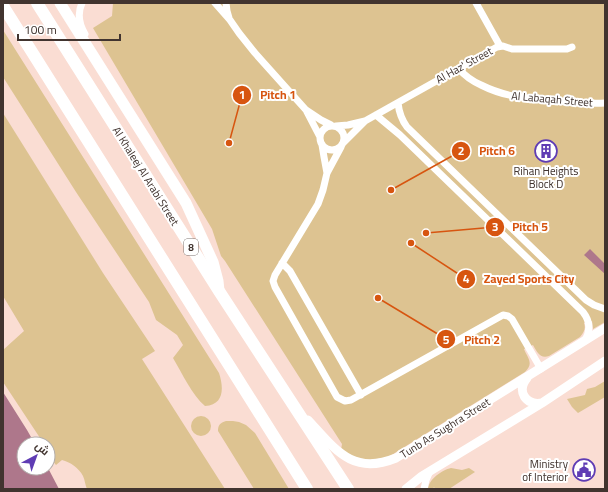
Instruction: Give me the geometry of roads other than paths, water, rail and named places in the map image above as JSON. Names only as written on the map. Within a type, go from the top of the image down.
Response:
[{"type":"highway","name":"Al Khaleej Al Arabi Street","points":[[37,3],[219,291],[348,489]]},
{"type":"highway","points":[[3,6],[307,489]]},
{"type":"main road","points":[[60,3],[186,203],[213,262],[219,291]]},
{"type":"street","points":[[82,3],[79,12],[81,28],[95,51],[98,63]]},
{"type":"street","points":[[215,3],[255,53],[306,110],[320,120],[341,129],[344,134],[342,145],[333,150],[322,146]]},
{"type":"street","points":[[226,3],[230,20]]},
{"type":"street","points":[[476,3],[500,46]]},
{"type":"street","name":"Al Haz' Street","points":[[334,126],[348,125],[365,121],[500,46],[512,49],[567,49],[572,47]]},
{"type":"street","name":"Al Labaqah Street","points":[[459,69],[464,75],[488,89],[507,95],[565,102],[605,103]]},
{"type":"street","points":[[398,103],[399,113],[407,127],[586,300],[605,309]]},
{"type":"street","points":[[306,110],[320,137],[327,173],[318,204],[282,263],[274,278],[274,284],[335,394],[345,401],[351,400],[503,316],[508,316],[512,319],[541,369]]},
{"type":"street","points":[[376,115],[400,135],[583,312],[589,325],[585,340]]},
{"type":"street","name":"Al Haz' Street","points":[[327,173],[342,145],[365,121]]},
{"type":"street","points":[[320,137],[323,129],[328,126],[334,126]]},
{"type":"street","points":[[282,263],[290,271],[361,395]]},
{"type":"street","name":"Tunb As Sughra Street","points":[[291,402],[339,453],[347,458],[367,464],[387,462],[396,458],[527,376],[541,369],[605,328]]},
{"type":"street","points":[[406,489],[416,480],[542,403],[605,361]]},
{"type":"street","points":[[527,376],[522,388],[524,396],[530,402],[538,404],[542,403]]},
{"type":"street","points":[[424,489],[430,471]]},
{"type":"place","name":"Pitch 1","points":[[229,143]]},
{"type":"place","name":"Rihan Heights Block D","points":[[546,151]]},
{"type":"place","name":"Pitch 6","points":[[391,190]]},
{"type":"place","name":"Pitch 5","points":[[426,233]]},
{"type":"place","name":"Zayed Sports City","points":[[411,243]]},
{"type":"place","name":"Pitch 2","points":[[378,298]]},
{"type":"place","name":"Ministry of Interior","points":[[584,470]]}]
